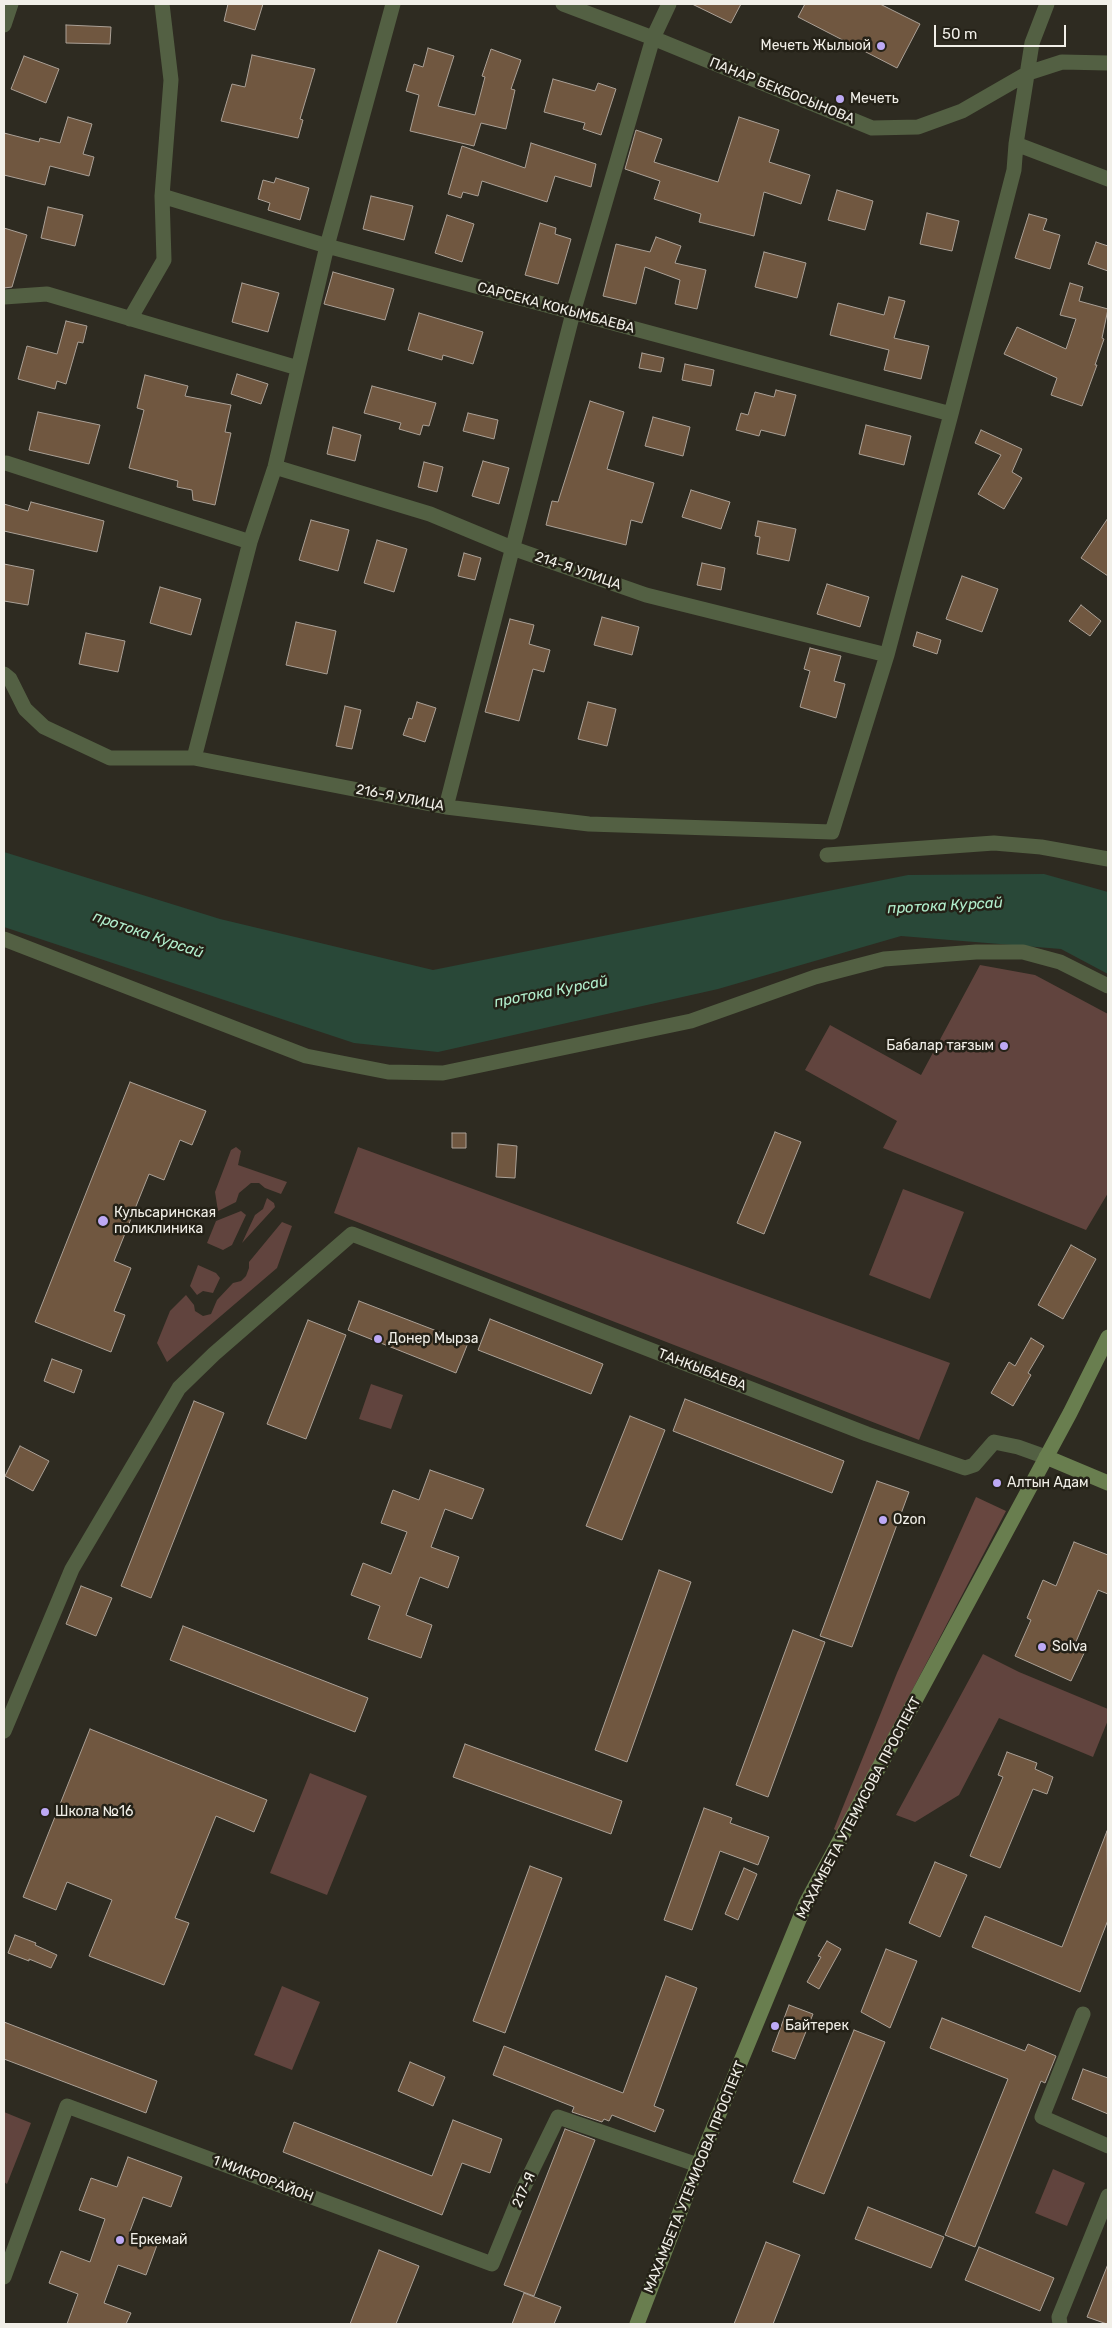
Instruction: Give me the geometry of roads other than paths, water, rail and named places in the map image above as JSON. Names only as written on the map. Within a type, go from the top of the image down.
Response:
[{"type":"street","points":[[4,25],[11,4]]},
{"type":"street","points":[[130,319],[164,260],[162,196],[171,80],[162,4]]},
{"type":"street","points":[[194,758],[250,542],[275,467],[327,246],[393,4]]},
{"type":"street","name":"ПАНАР БЕКБОСЫНОВА","points":[[563,4],[653,38],[872,128],[918,127],[962,111],[1028,73],[1062,62],[1108,63]]},
{"type":"street","points":[[446,807],[573,314],[653,38],[670,4]]},
{"type":"street","points":[[886,655],[1014,170],[1016,144],[1032,43],[1047,4]]},
{"type":"street","points":[[1016,144],[1108,179]]},
{"type":"street","name":"САРСЕКА КОКЫМБАЕВА","points":[[162,196],[327,246],[573,314],[951,414]]},
{"type":"street","points":[[4,297],[48,294],[298,368]]},
{"type":"street","points":[[6,463],[250,542]]},
{"type":"street","name":"214-Я УЛИЦА","points":[[275,467],[430,514],[512,548],[646,595],[886,655]]},
{"type":"street","name":"216-Я УЛИЦА","points":[[4,674],[10,680],[26,709],[44,727],[110,758],[194,758],[446,807],[589,824],[832,832],[886,655]]},
{"type":"street","points":[[827,855],[994,843],[1041,847],[1108,860]]},
{"type":"street","points":[[4,939],[306,1056],[388,1072],[443,1073],[691,1021],[815,977],[884,959],[976,952],[1024,952],[1060,962],[1108,986]]},
{"type":"street","name":"ТАНКЫБАЕВА","points":[[4,1731],[72,1569],[179,1388],[214,1354],[352,1234],[867,1434],[965,1468],[974,1465],[994,1442],[1018,1447],[1046,1457]]},
{"type":"street","name":"МАХАМБЕТА УТЕМИСОВА ПРОСПЕКТ","points":[[637,2324],[698,2165],[806,1903],[1046,1457],[1108,1337]]},
{"type":"street","points":[[1046,1457],[1108,1483]]},
{"type":"street","points":[[1083,2014],[1042,2117],[1108,2146]]},
{"type":"street","name":"1 МИКРОРАЙОН","points":[[4,2277],[67,2106],[492,2264]]},
{"type":"street","name":"217-Я","points":[[492,2264],[521,2193],[558,2117],[698,2165]]},
{"type":"street","points":[[1060,2324],[1059,2317],[1108,2196]]},
{"type":"water","name":"протока Курсай","points":[[4,852],[220,919],[433,970],[908,875],[1044,874],[1108,892],[1108,974],[1061,949],[901,936],[718,989],[438,1052],[354,1043],[4,927]]},
{"type":"place","name":"Мечеть Жылыой","points":[[881,46]]},
{"type":"place","name":"Мечеть","points":[[840,99]]},
{"type":"place","name":"Бабалар тағзым","points":[[1004,1046]]},
{"type":"place","name":"Кульсаринская поликлиника","points":[[103,1221]]},
{"type":"place","name":"Донер Мырза","points":[[378,1339]]},
{"type":"place","name":"Алтын Адам","points":[[997,1483]]},
{"type":"place","name":"Ozon","points":[[883,1520]]},
{"type":"place","name":"Solva","points":[[1042,1647]]},
{"type":"place","name":"Школа №16","points":[[45,1812]]},
{"type":"place","name":"Байтерек","points":[[775,2026]]},
{"type":"place","name":"Еркемай","points":[[120,2240]]}]
